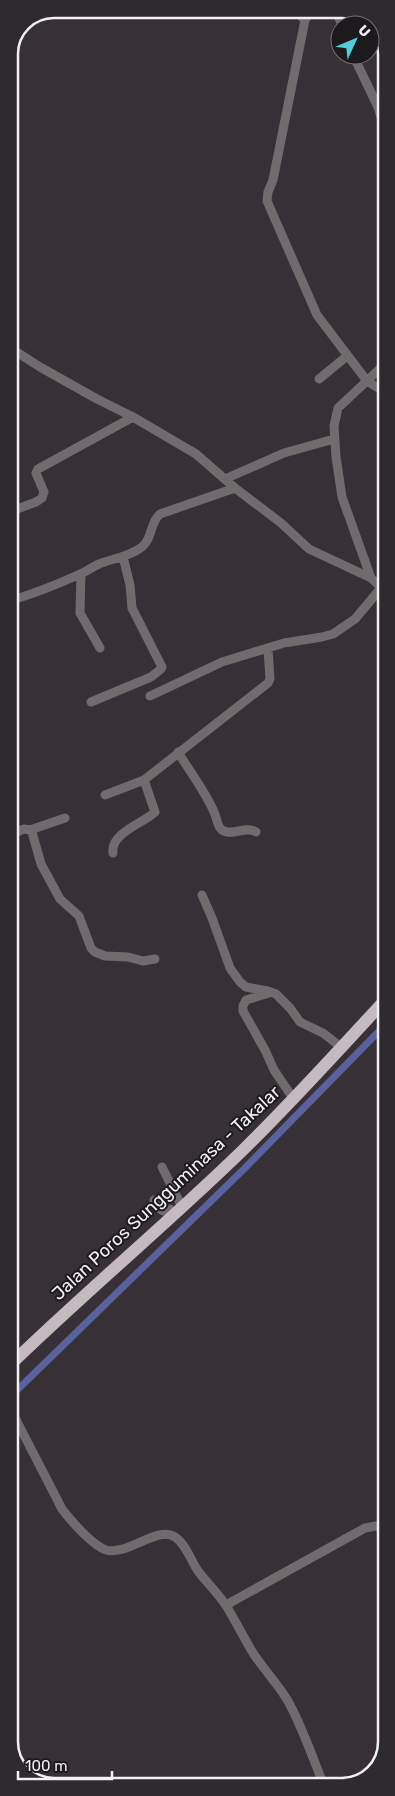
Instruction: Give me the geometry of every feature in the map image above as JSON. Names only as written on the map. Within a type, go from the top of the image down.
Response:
[{"type":"highway","name":"Jalan Poros Sungguminasa - Takalar","points":[[17,1358],[83,1295],[242,1151],[378,1008]]},
{"type":"street","points":[[304,20],[274,176],[267,201],[313,308],[367,381],[378,388]]},
{"type":"street","points":[[358,65],[378,107]]},
{"type":"street","points":[[17,352],[72,386],[133,417],[196,454],[235,488],[281,523],[309,549],[371,578],[378,585]]},
{"type":"street","points":[[319,378],[347,356]]},
{"type":"street","points":[[371,578],[342,498],[334,426],[338,408],[378,371]]},
{"type":"street","points":[[17,509],[42,498],[44,492],[36,473],[38,468],[133,417]]},
{"type":"street","points":[[225,479],[284,453],[334,439]]},
{"type":"street","points":[[17,598],[45,589],[100,564],[123,558],[143,546],[147,541],[153,522],[160,514],[235,488]]},
{"type":"street","points":[[91,702],[151,677],[161,670],[162,667],[130,603],[130,586],[123,558]]},
{"type":"street","points":[[81,574],[80,613],[100,648]]},
{"type":"street","points":[[150,696],[214,665],[284,643],[333,634],[355,619],[378,595]]},
{"type":"street","points":[[104,795],[144,780],[268,682],[270,679],[268,649]]},
{"type":"street","points":[[178,752],[214,812],[220,829],[232,832],[250,829],[256,832]]},
{"type":"street","points":[[113,853],[113,846],[117,839],[131,827],[155,812],[144,780]]},
{"type":"street","points":[[17,832],[24,829],[30,830],[65,818]]},
{"type":"street","points":[[30,830],[33,834],[41,864],[60,899],[79,916],[91,948],[95,952],[106,956],[128,957],[146,962],[155,960]]},
{"type":"street","points":[[202,895],[230,968],[235,976],[246,987],[272,992],[290,1008],[300,1022],[323,1033],[341,1047]]},
{"type":"street","points":[[272,992],[246,1000],[243,1011],[274,1070],[293,1098]]},
{"type":"street","points":[[154,1200],[158,1208],[163,1211],[170,1209],[178,1210],[162,1167]]},
{"type":"street","points":[[17,1421],[62,1508],[72,1522],[93,1542],[106,1550],[116,1551],[167,1534],[174,1536],[180,1542],[196,1569],[226,1605],[253,1653],[287,1700],[298,1720],[321,1778]]},
{"type":"street","points":[[226,1605],[365,1528],[378,1527]]},
{"type":"waterway","points":[[17,1390],[244,1169],[378,1032]]}]
